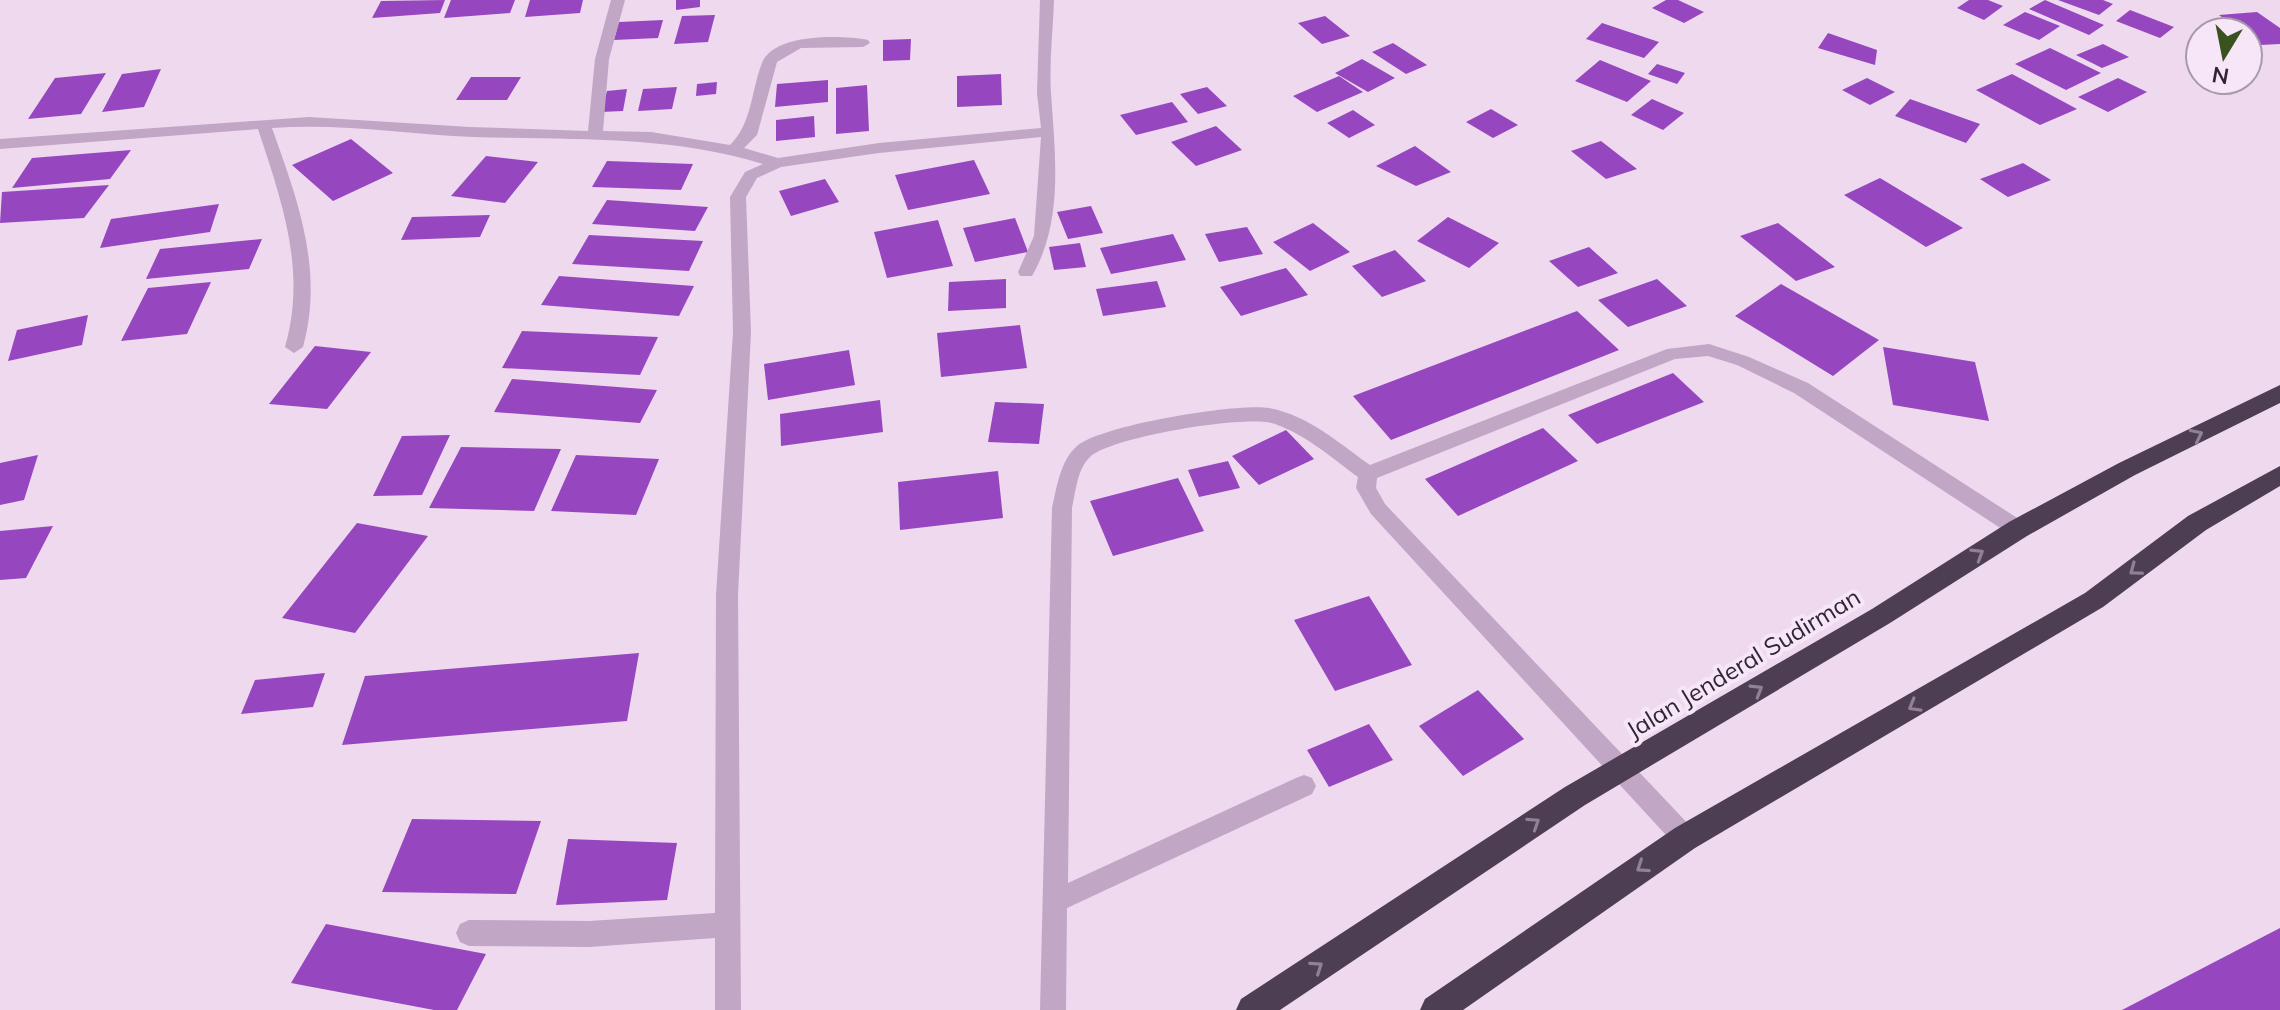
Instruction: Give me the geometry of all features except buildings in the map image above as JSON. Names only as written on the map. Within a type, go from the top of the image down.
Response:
[{"type":"highway","name":"Jalan Jenderal Sudirman","points":[[1252,1010],[1575,796],[1881,616],[2018,529],[2127,469],[2280,393]]},
{"type":"highway","points":[[1436,1010],[1685,838],[2094,600],[2197,523],[2280,475]]},
{"type":"street","points":[[595,134],[602,59],[618,0]]},
{"type":"street","points":[[1026,272],[1042,236],[1049,132],[1044,93],[1047,0]]},
{"type":"street","points":[[734,150],[749,135],[770,61],[776,52],[789,45],[863,43]]},
{"type":"street","points":[[0,144],[309,121],[470,132],[651,137],[734,150],[777,163]]},
{"type":"street","points":[[263,123],[294,215],[303,294],[303,325],[294,347]]},
{"type":"street","points":[[728,1010],[727,595],[742,332],[738,197],[751,175],[777,163],[879,148],[1049,132]]},
{"type":"street","points":[[1368,474],[1673,353],[1709,350],[1743,361],[1801,388],[2018,529]]},
{"type":"street","points":[[1053,1010],[1062,508],[1073,467],[1087,448],[1122,437],[1213,417],[1266,415],[1306,433],[1368,474]]},
{"type":"street","points":[[1368,474],[1366,488],[1378,509],[1685,838]]},
{"type":"street","points":[[1054,902],[1304,786]]},
{"type":"street","points":[[469,933],[589,934],[728,925]]}]
